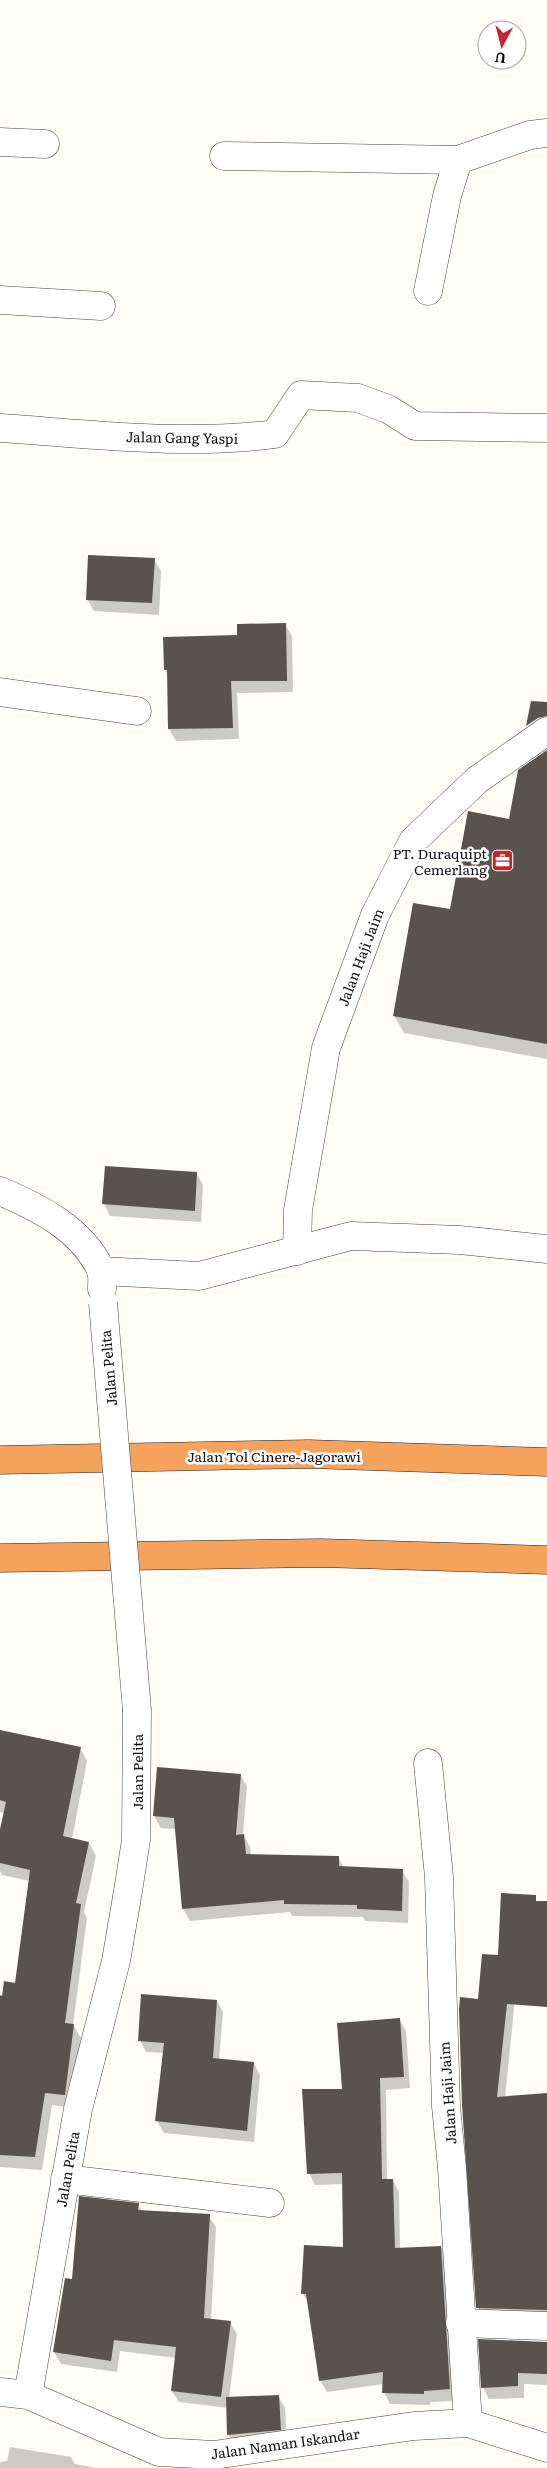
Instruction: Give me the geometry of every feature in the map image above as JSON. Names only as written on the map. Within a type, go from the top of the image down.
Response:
[{"type":"highway","name":"Jalan Tol Cinere-Jagorawi","points":[[0,1460],[309,1454],[547,1462]]},
{"type":"highway","points":[[0,1558],[321,1553],[547,1560]]},
{"type":"street","points":[[224,156],[458,160],[530,135],[547,132]]},
{"type":"street","points":[[0,142],[45,144]]},
{"type":"street","points":[[428,291],[447,196],[458,160]]},
{"type":"street","points":[[0,300],[101,306]]},
{"type":"street","name":"Jalan Gang Yaspi","points":[[0,428],[96,435],[233,440],[276,434],[301,395],[358,398],[388,409],[415,426],[547,428]]},
{"type":"street","points":[[0,692],[137,711]]},
{"type":"street","name":"Jalan Haji Jaim","points":[[297,1250],[298,1210],[326,1048],[375,915],[413,841],[477,780],[547,731]]},
{"type":"street","points":[[0,1191],[37,1207],[78,1238],[102,1271],[198,1276],[351,1236],[460,1240],[547,1249]]},
{"type":"street","name":"Jalan Pelita","points":[[28,2395],[64,2179],[78,2109],[116,1961],[136,1840],[137,1711],[103,1303],[102,1271]]},
{"type":"street","name":"Jalan Haji Jaim","points":[[428,1763],[439,1877],[439,1949],[446,2106],[452,2168],[460,2323],[468,2423]]},
{"type":"street","points":[[64,2179],[270,2203]]},
{"type":"street","points":[[460,2323],[547,2326]]},
{"type":"street","name":"Jalan Naman Iskandar","points":[[0,2392],[28,2395],[157,2460],[214,2455],[414,2426],[468,2423],[547,2448]]},
{"type":"building","points":[[88,555],[155,558],[152,603],[86,600]]},
{"type":"building","points":[[286,623],[287,681],[231,681],[233,728],[168,729],[167,670],[164,670],[163,637],[237,635],[237,624]]},
{"type":"building","points":[[531,701],[547,702],[547,716],[538,718],[526,726]]},
{"type":"building","name":"PT. Duraquipt Cemerlang","points":[[547,750],[547,1044],[393,1016],[413,903],[450,909],[468,811],[509,819],[518,770]]},
{"type":"building","points":[[105,1166],[197,1172],[195,1211],[102,1204]]},
{"type":"building","points":[[0,1730],[81,1747],[63,1836],[89,1842],[76,1903],[81,1904],[65,2023],[74,2024],[65,2095],[45,2093],[35,2157],[0,2155],[0,1995],[2,1996],[4,1981],[15,1983],[30,1870],[0,1863],[0,1829],[6,1802],[0,1800]]},
{"type":"building","points":[[157,1767],[241,1774],[236,1835],[244,1834],[246,1854],[339,1856],[339,1866],[403,1869],[402,1911],[357,1909],[357,1905],[284,1904],[284,1900],[182,1909],[174,1818],[153,1816]]},
{"type":"building","points":[[501,1893],[536,1895],[536,1901],[547,1901],[547,2007],[507,2004],[497,2097],[547,2093],[547,2310],[476,2308],[462,2105],[459,2009],[460,1997],[478,1999],[482,1954],[498,1955]]},
{"type":"building","points":[[141,1994],[217,2000],[213,2058],[254,2062],[247,2131],[155,2121],[164,2043],[138,2041]]},
{"type":"building","points":[[400,2018],[404,2077],[380,2078],[382,2179],[393,2179],[395,2248],[441,2246],[450,2389],[424,2391],[424,2394],[382,2393],[383,2372],[319,2381],[306,2294],[301,2294],[304,2245],[343,2247],[342,2173],[307,2174],[302,2089],[342,2089],[337,2023]]},
{"type":"building","points":[[79,2196],[139,2203],[138,2210],[210,2214],[204,2318],[231,2321],[221,2397],[171,2391],[176,2347],[114,2340],[111,2361],[53,2352],[65,2278],[72,2279]]},
{"type":"building","points":[[478,2339],[547,2342],[547,2374],[518,2373],[518,2386],[481,2388]]},
{"type":"building","points":[[279,2395],[281,2430],[227,2435],[226,2397]]},
{"type":"place","name":"PT. Duraquipt Cemerlang","points":[[503,861]]}]
